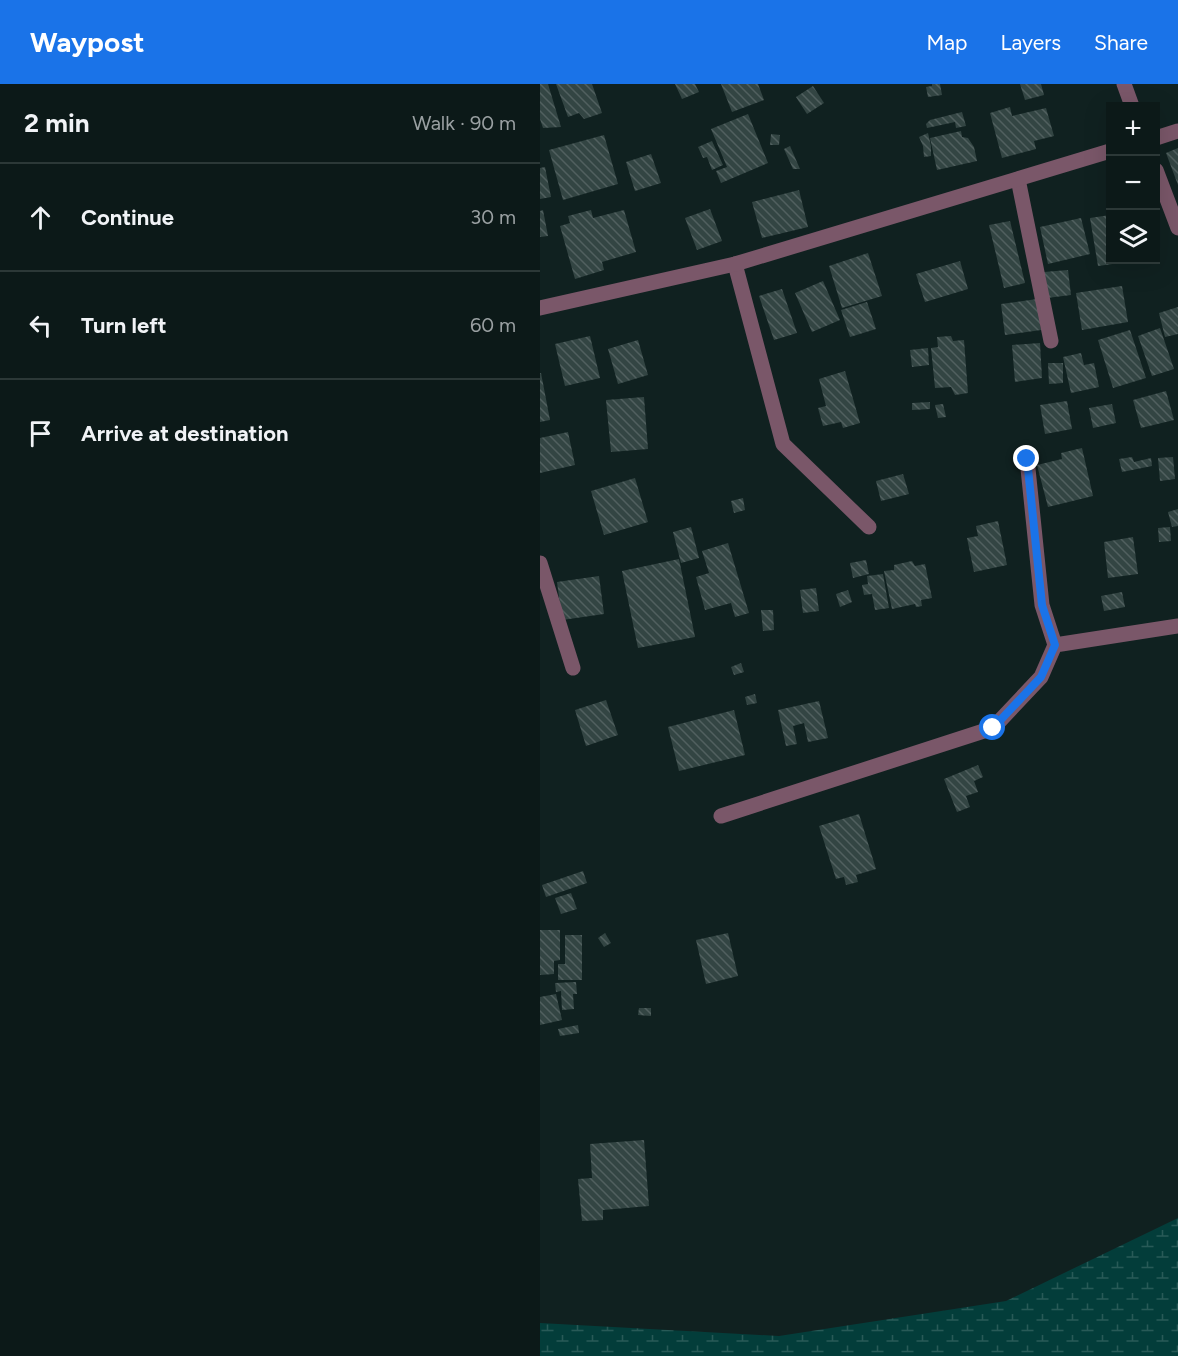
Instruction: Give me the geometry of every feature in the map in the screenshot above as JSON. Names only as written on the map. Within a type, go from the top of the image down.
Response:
[{"type":"street","points":[[1124,84],[1131,102]]},
{"type":"street","points":[[1160,136],[1178,130]]},
{"type":"street","points":[[540,308],[735,264],[1106,152]]},
{"type":"street","points":[[1018,179],[1051,341]]},
{"type":"street","points":[[1160,183],[1178,228]]},
{"type":"street","points":[[735,264],[783,444],[869,527]]},
{"type":"street","points":[[721,816],[993,728],[1041,677],[1055,645],[1042,605],[1027,459]]},
{"type":"street","points":[[540,563],[573,668]]},
{"type":"street","points":[[1055,645],[1178,626]]},
{"type":"green space","points":[[1178,1218],[1178,1356],[540,1356],[540,1323],[779,1336],[1006,1301]]},
{"type":"building","points":[[540,84],[548,84],[561,127],[543,128],[540,119]]},
{"type":"building","points":[[556,84],[592,84],[602,113],[584,119],[579,113],[568,117]]},
{"type":"building","points":[[675,84],[695,84],[699,92],[682,99]]},
{"type":"building","points":[[721,84],[758,84],[764,100],[732,112]]},
{"type":"building","points":[[940,84],[942,95],[928,97],[926,87]]},
{"type":"building","points":[[1020,84],[1041,84],[1044,95],[1025,100]]},
{"type":"building","points":[[813,86],[824,103],[807,114],[796,97]]},
{"type":"building","points":[[1010,107],[1012,116],[1046,108],[1054,136],[1034,141],[1036,149],[1002,158],[990,113]]},
{"type":"building","points":[[962,112],[966,126],[956,128],[955,122],[927,128],[926,124],[930,120]]},
{"type":"building","points":[[748,114],[768,163],[721,183],[716,171],[727,167],[711,129]]},
{"type":"building","points":[[961,131],[962,137],[968,138],[974,147],[977,161],[937,170],[930,138]]},
{"type":"building","points":[[928,133],[931,156],[924,157],[919,137]]},
{"type":"building","points":[[771,134],[780,135],[779,145],[770,145]]},
{"type":"building","points":[[604,135],[618,184],[563,200],[549,150]]},
{"type":"building","points":[[712,141],[723,165],[712,170],[707,157],[703,158],[698,147]]},
{"type":"building","points":[[790,146],[800,169],[793,169],[784,149]]},
{"type":"building","points":[[1178,148],[1178,185],[1166,153]]},
{"type":"building","points":[[651,154],[661,183],[635,191],[626,162]]},
{"type":"building","points":[[545,167],[551,197],[540,199],[540,168]]},
{"type":"building","points":[[799,190],[808,227],[762,238],[752,202]]},
{"type":"building","points":[[710,209],[722,241],[697,250],[685,218]]},
{"type":"building","points":[[543,210],[548,236],[540,237],[540,211]]},
{"type":"building","points":[[591,210],[593,218],[624,210],[636,252],[602,262],[604,270],[575,279],[560,226],[570,223],[568,216]]},
{"type":"building","points":[[1106,216],[1106,264],[1112,264],[1098,266],[1090,218]]},
{"type":"building","points":[[1081,218],[1090,254],[1048,264],[1040,227]]},
{"type":"building","points":[[1010,221],[1025,283],[1004,288],[989,225]]},
{"type":"building","points":[[868,253],[882,296],[842,308],[829,266]]},
{"type":"building","points":[[960,261],[968,289],[925,302],[916,274]]},
{"type":"building","points":[[1068,270],[1071,295],[1047,298],[1044,272]]},
{"type":"building","points":[[823,281],[840,320],[812,332],[795,293]]},
{"type":"building","points":[[1122,286],[1128,322],[1082,330],[1076,293]]},
{"type":"building","points":[[782,289],[797,333],[774,340],[759,296]]},
{"type":"building","points":[[1037,299],[1041,330],[1005,335],[1001,304]]},
{"type":"building","points":[[867,302],[876,329],[850,337],[841,310]]},
{"type":"building","points":[[1178,307],[1178,334],[1165,337],[1159,313]]},
{"type":"building","points":[[1160,328],[1174,369],[1152,376],[1138,336]]},
{"type":"building","points":[[1130,330],[1146,378],[1113,388],[1098,340]]},
{"type":"building","points":[[590,336],[600,378],[565,386],[555,344]]},
{"type":"building","points":[[951,336],[953,341],[964,340],[968,393],[955,395],[951,387],[935,388],[931,348],[938,347],[937,337]]},
{"type":"building","points":[[638,340],[648,375],[618,384],[608,349]]},
{"type":"building","points":[[1040,343],[1042,378],[1015,382],[1012,345]]},
{"type":"building","points":[[928,348],[929,365],[912,367],[910,350]]},
{"type":"building","points":[[1081,353],[1084,365],[1094,363],[1099,387],[1071,393],[1063,357]]},
{"type":"building","points":[[1048,363],[1063,363],[1063,383],[1049,384]]},
{"type":"building","points":[[845,371],[860,423],[843,428],[841,422],[823,426],[818,408],[826,406],[819,379]]},
{"type":"building","points":[[540,373],[550,420],[540,422]]},
{"type":"building","points":[[1166,391],[1174,420],[1141,428],[1133,400]]},
{"type":"building","points":[[644,397],[648,449],[611,452],[606,400]]},
{"type":"building","points":[[1067,401],[1072,429],[1045,434],[1040,405]]},
{"type":"building","points":[[930,402],[930,409],[912,410],[912,403]]},
{"type":"building","points":[[943,404],[946,417],[938,418],[935,405]]},
{"type":"building","points":[[1112,404],[1116,423],[1093,428],[1089,408]]},
{"type":"building","points":[[568,432],[575,465],[540,473],[540,438]]},
{"type":"building","points":[[1082,448],[1093,496],[1048,507],[1037,465],[1062,459],[1061,453]]},
{"type":"building","points":[[1132,457],[1134,462],[1151,458],[1152,466],[1122,472],[1119,459]]},
{"type":"building","points":[[1173,457],[1175,479],[1160,481],[1158,458]]},
{"type":"building","points":[[903,474],[909,494],[881,501],[876,481]]},
{"type":"building","points":[[635,478],[648,522],[604,535],[591,491]]},
{"type":"building","points":[[743,498],[745,510],[734,513],[731,501]]},
{"type":"building","points":[[1178,509],[1178,526],[1172,527],[1168,512]]},
{"type":"building","points":[[998,521],[1007,565],[974,572],[967,538],[978,536],[976,526]]},
{"type":"building","points":[[691,527],[699,558],[681,563],[673,532]]},
{"type":"building","points":[[1170,527],[1171,541],[1159,542],[1158,528]]},
{"type":"building","points":[[1133,537],[1138,574],[1108,578],[1104,542]]},
{"type":"building","points":[[728,543],[749,613],[735,617],[731,603],[705,610],[696,577],[709,573],[702,551]]},
{"type":"building","points":[[679,559],[695,637],[638,648],[622,571]]},
{"type":"building","points":[[866,560],[869,574],[853,578],[850,563]]},
{"type":"building","points":[[912,561],[915,566],[925,564],[932,598],[921,600],[922,606],[916,607],[915,604],[892,609],[884,571],[894,570],[894,565]]},
{"type":"building","points":[[883,574],[889,608],[875,610],[872,594],[864,595],[862,585],[868,584],[867,576]]},
{"type":"building","points":[[599,576],[604,614],[562,620],[557,582]]},
{"type":"building","points":[[816,588],[819,611],[803,613],[800,590]]},
{"type":"building","points":[[848,590],[852,602],[840,607],[836,594]]},
{"type":"building","points":[[1122,592],[1125,607],[1104,611],[1101,596]]},
{"type":"building","points":[[761,610],[773,610],[774,630],[763,631]]},
{"type":"building","points":[[741,663],[744,672],[734,675],[731,667]]},
{"type":"building","points":[[755,694],[757,703],[747,705],[745,697]]},
{"type":"building","points":[[606,700],[618,735],[586,746],[575,710]]},
{"type":"building","points":[[819,701],[828,738],[808,742],[804,723],[793,726],[797,744],[786,746],[778,710]]},
{"type":"building","points":[[734,710],[745,755],[679,771],[668,727]]},
{"type":"building","points":[[978,765],[983,777],[974,781],[978,792],[966,796],[970,807],[957,812],[944,779]]},
{"type":"building","points":[[859,814],[876,869],[856,875],[858,882],[846,885],[844,877],[836,879],[819,826]]},
{"type":"building","points":[[583,871],[587,883],[546,897],[542,885]]},
{"type":"building","points":[[571,893],[577,909],[561,914],[555,898]]},
{"type":"building","points":[[540,930],[560,930],[560,960],[554,961],[554,974],[540,975]]},
{"type":"building","points":[[605,933],[611,943],[604,947],[598,938]]},
{"type":"building","points":[[728,933],[738,976],[706,984],[696,940]]},
{"type":"building","points":[[565,935],[582,935],[582,980],[558,980],[558,964],[565,964]]},
{"type":"building","points":[[576,982],[577,994],[573,994],[574,1009],[562,1010],[561,991],[556,992],[555,983]]},
{"type":"building","points":[[556,994],[562,1020],[540,1025],[540,997]]},
{"type":"building","points":[[639,1008],[651,1008],[651,1016],[638,1015]]},
{"type":"building","points":[[578,1025],[579,1033],[560,1036],[558,1029]]},
{"type":"building","points":[[644,1140],[649,1206],[603,1210],[603,1220],[582,1221],[578,1179],[592,1178],[590,1144]]},
{"type":"route","points":[[993,728],[1041,677],[1055,645],[1042,605],[1027,459]]}]
